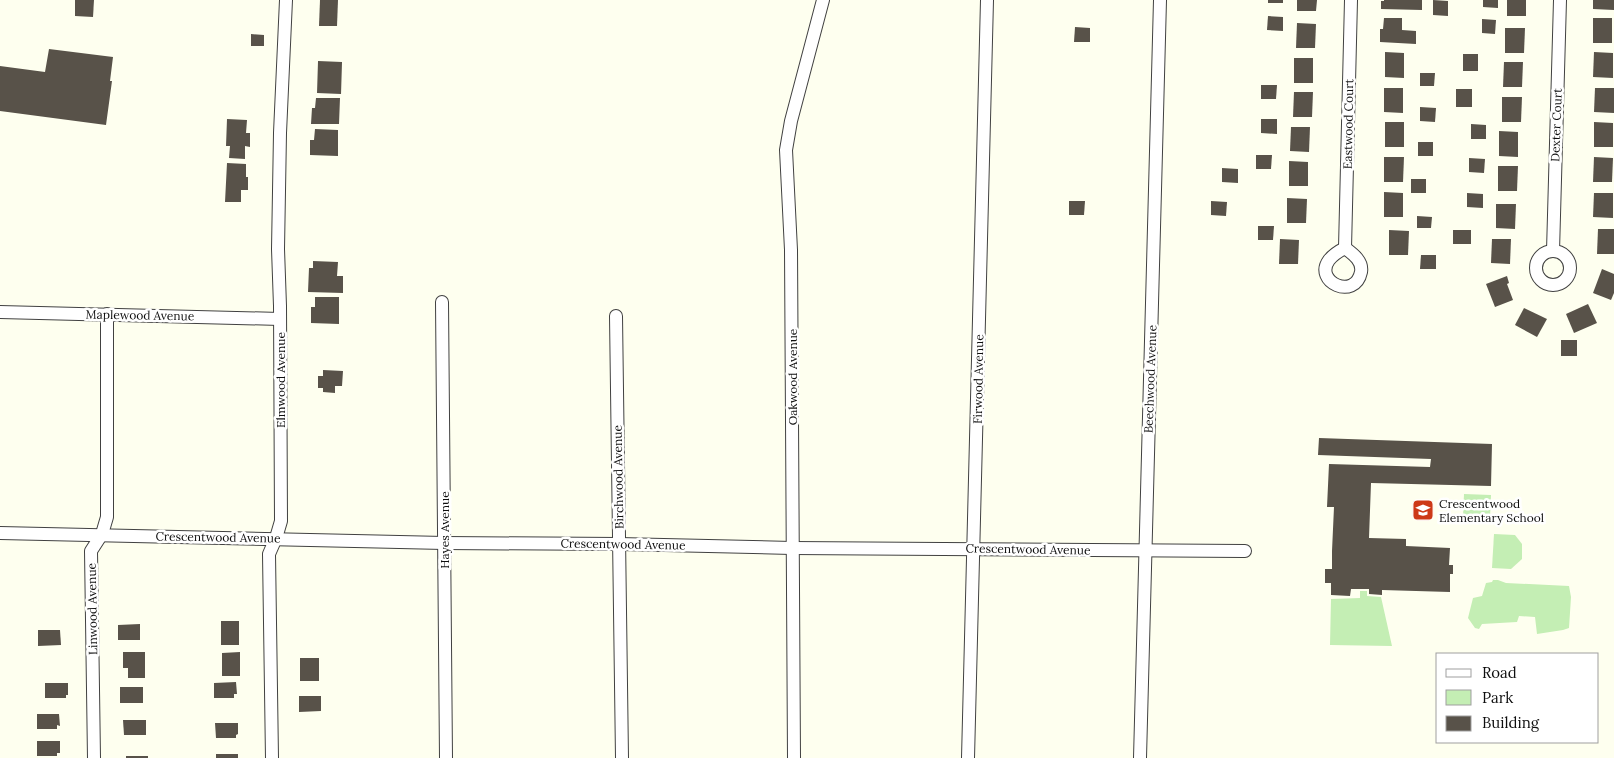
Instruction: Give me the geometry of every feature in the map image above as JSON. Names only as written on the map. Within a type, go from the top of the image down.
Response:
[{"type":"street","name":"Elmwood Avenue","points":[[272,758],[269,554],[276,538],[280,521],[278,249],[280,134],[286,0]]},
{"type":"street","name":"Oakwood Avenue","points":[[794,758],[791,250],[786,150],[790,121],[823,0]]},
{"type":"street","name":"Firwood Avenue","points":[[968,758],[987,0]]},
{"type":"street","name":"Beechwood Avenue","points":[[1140,758],[1160,0]]},
{"type":"street","name":"Eastwood Court","points":[[1345,248],[1351,0]]},
{"type":"street","name":"Dexter Court","points":[[1553,251],[1560,0]]},
{"type":"street","name":"Hayes Avenue","points":[[442,302],[446,758]]},
{"type":"street","name":"Maplewood Avenue","points":[[0,312],[280,319]]},
{"type":"street","name":"Linwood Avenue","points":[[94,758],[92,551],[102,534],[107,517],[107,314]]},
{"type":"street","name":"Birchwood Avenue","points":[[616,316],[622,758]]},
{"type":"street","name":"Crescentwood Avenue","points":[[0,532],[444,543],[619,544],[792,548],[1246,551]]},
{"type":"green space","points":[[1464,494],[1491,495],[1490,518],[1463,517]]},
{"type":"green space","points":[[1494,534],[1515,535],[1522,544],[1522,559],[1511,569],[1492,568]]},
{"type":"green space","points":[[1493,580],[1506,583],[1569,586],[1571,597],[1569,628],[1537,634],[1535,617],[1519,616],[1517,622],[1482,624],[1479,629],[1475,628],[1468,618],[1473,598],[1482,596],[1486,583]]},
{"type":"green space","points":[[1360,591],[1367,591],[1367,596],[1381,597],[1392,646],[1330,645],[1331,599],[1360,598]]},
{"type":"building","points":[[75,0],[94,0],[93,17],[75,16]]},
{"type":"building","points":[[320,0],[338,0],[337,26],[319,26]]},
{"type":"building","points":[[1268,0],[1283,0],[1283,3],[1268,3]]},
{"type":"building","points":[[1297,0],[1317,0],[1316,11],[1297,11]]},
{"type":"building","points":[[1422,0],[1422,10],[1381,9],[1381,1]]},
{"type":"building","points":[[1433,0],[1448,1],[1448,16],[1433,15]]},
{"type":"building","points":[[1483,0],[1498,0],[1498,8],[1483,7]]},
{"type":"building","points":[[1507,0],[1526,0],[1526,16],[1507,16]]},
{"type":"building","points":[[1593,0],[1614,0],[1614,10],[1593,9]]},
{"type":"building","points":[[1268,16],[1283,17],[1283,31],[1267,30]]},
{"type":"building","points":[[1384,18],[1402,18],[1402,30],[1416,31],[1416,44],[1380,42],[1380,29],[1383,29]]},
{"type":"building","points":[[1593,18],[1612,18],[1612,43],[1593,43]]},
{"type":"building","points":[[1482,19],[1496,20],[1495,34],[1482,33]]},
{"type":"building","points":[[1297,23],[1316,24],[1315,48],[1296,48]]},
{"type":"building","points":[[1075,27],[1090,28],[1090,42],[1074,42]]},
{"type":"building","points":[[1505,28],[1525,28],[1524,53],[1505,53]]},
{"type":"building","points":[[251,34],[264,35],[264,46],[251,46]]},
{"type":"building","points":[[49,49],[113,57],[106,125],[0,111],[0,66],[45,72]]},
{"type":"building","points":[[1385,52],[1404,53],[1404,78],[1385,77]]},
{"type":"building","points":[[1594,52],[1613,53],[1613,78],[1593,77]]},
{"type":"building","points":[[1463,54],[1478,54],[1478,71],[1463,71]]},
{"type":"building","points":[[1294,58],[1313,58],[1313,83],[1294,83]]},
{"type":"building","points":[[318,61],[342,62],[341,94],[317,93]]},
{"type":"building","points":[[1504,62],[1523,62],[1522,87],[1503,87]]},
{"type":"building","points":[[1420,73],[1435,73],[1434,86],[1420,86]]},
{"type":"building","points":[[1261,85],[1277,85],[1276,99],[1261,99]]},
{"type":"building","points":[[1384,88],[1403,88],[1403,113],[1384,112]]},
{"type":"building","points":[[1595,88],[1614,88],[1614,113],[1594,112]]},
{"type":"building","points":[[1456,89],[1472,89],[1472,107],[1456,107]]},
{"type":"building","points":[[1294,92],[1313,92],[1312,117],[1293,117]]},
{"type":"building","points":[[1502,97],[1522,97],[1521,122],[1502,122]]},
{"type":"building","points":[[316,98],[340,98],[339,124],[311,124],[312,108],[315,108]]},
{"type":"building","points":[[1420,107],[1436,108],[1435,122],[1420,121]]},
{"type":"building","points":[[227,119],[247,120],[246,133],[250,133],[250,147],[245,146],[245,159],[229,158],[230,146],[226,146]]},
{"type":"building","points":[[1261,119],[1277,119],[1277,134],[1261,133]]},
{"type":"building","points":[[1385,122],[1404,122],[1404,147],[1385,147]]},
{"type":"building","points":[[1594,122],[1613,123],[1613,147],[1594,147]]},
{"type":"building","points":[[1471,124],[1486,125],[1486,139],[1471,139]]},
{"type":"building","points":[[1291,127],[1310,127],[1309,152],[1290,151]]},
{"type":"building","points":[[315,129],[338,130],[338,156],[310,155],[310,140],[314,140]]},
{"type":"building","points":[[1499,131],[1518,132],[1518,157],[1499,156]]},
{"type":"building","points":[[1418,142],[1433,142],[1433,156],[1418,156]]},
{"type":"building","points":[[1256,155],[1272,155],[1271,169],[1256,169]]},
{"type":"building","points":[[1384,157],[1404,157],[1403,182],[1384,182]]},
{"type":"building","points":[[1594,157],[1613,158],[1612,182],[1593,182]]},
{"type":"building","points":[[1469,158],[1485,159],[1484,173],[1469,172]]},
{"type":"building","points":[[1289,161],[1308,162],[1308,186],[1289,186]]},
{"type":"building","points":[[227,163],[246,164],[248,190],[241,190],[241,202],[225,202]]},
{"type":"building","points":[[1498,166],[1518,166],[1517,191],[1498,191]]},
{"type":"building","points":[[1222,168],[1238,169],[1238,183],[1222,182]]},
{"type":"building","points":[[1411,179],[1426,179],[1426,193],[1411,193]]},
{"type":"building","points":[[1384,192],[1403,193],[1403,217],[1384,217]]},
{"type":"building","points":[[1467,193],[1483,194],[1483,208],[1467,207]]},
{"type":"building","points":[[1594,193],[1613,193],[1613,218],[1593,217]]},
{"type":"building","points":[[1287,198],[1307,199],[1306,223],[1287,223]]},
{"type":"building","points":[[1069,201],[1085,201],[1084,215],[1069,215]]},
{"type":"building","points":[[1211,201],[1227,202],[1226,216],[1211,215]]},
{"type":"building","points":[[1496,204],[1516,204],[1515,229],[1496,228]]},
{"type":"building","points":[[1417,216],[1432,217],[1431,228],[1417,228]]},
{"type":"building","points":[[1258,226],[1274,226],[1273,240],[1258,240]]},
{"type":"building","points":[[1598,229],[1614,229],[1614,254],[1597,254]]},
{"type":"building","points":[[1389,230],[1409,231],[1408,255],[1389,255]]},
{"type":"building","points":[[1453,230],[1471,230],[1471,244],[1453,244]]},
{"type":"building","points":[[1280,239],[1299,240],[1298,264],[1279,264]]},
{"type":"building","points":[[1492,239],[1511,239],[1510,264],[1491,263]]},
{"type":"building","points":[[1421,255],[1436,255],[1436,269],[1420,269]]},
{"type":"building","points":[[313,261],[338,262],[337,276],[343,276],[343,293],[308,292],[309,268],[313,268]]},
{"type":"building","points":[[1602,269],[1614,274],[1614,293],[1611,300],[1593,293]]},
{"type":"building","points":[[1507,276],[1509,283],[1507,284],[1513,300],[1495,307],[1486,284]]},
{"type":"building","points":[[315,297],[339,297],[339,324],[311,323],[311,307],[315,307]]},
{"type":"building","points":[[1588,304],[1597,323],[1574,333],[1566,314]]},
{"type":"building","points":[[1524,308],[1547,319],[1537,337],[1515,325]]},
{"type":"building","points":[[1561,340],[1577,340],[1577,356],[1561,356]]},
{"type":"building","points":[[323,370],[343,371],[342,386],[335,386],[335,393],[323,392],[323,388],[318,388],[318,376],[323,376]]},
{"type":"building","points":[[1319,438],[1492,444],[1491,486],[1371,483],[1369,538],[1406,539],[1406,546],[1450,548],[1449,565],[1453,565],[1453,574],[1450,574],[1450,592],[1382,590],[1382,595],[1369,594],[1369,589],[1351,589],[1350,596],[1331,595],[1331,583],[1325,583],[1325,569],[1332,569],[1334,507],[1327,507],[1329,464],[1430,467],[1431,459],[1318,455]]},
{"type":"building","points":[[221,621],[239,621],[239,645],[221,645]]},
{"type":"building","points":[[140,624],[140,640],[118,640],[118,625]]},
{"type":"building","points":[[38,630],[60,630],[61,645],[38,646]]},
{"type":"building","points":[[123,652],[145,652],[145,678],[128,678],[128,668],[123,668]]},
{"type":"building","points":[[240,652],[240,676],[222,676],[222,653]]},
{"type":"building","points":[[300,658],[319,658],[319,681],[300,681]]},
{"type":"building","points":[[236,682],[237,694],[234,694],[234,698],[214,698],[214,683]]},
{"type":"building","points":[[45,683],[68,683],[68,695],[66,695],[66,698],[45,698]]},
{"type":"building","points":[[120,687],[143,687],[143,703],[120,703]]},
{"type":"building","points":[[299,696],[321,696],[321,711],[299,712]]},
{"type":"building","points":[[37,714],[59,714],[60,726],[57,725],[57,729],[37,729]]},
{"type":"building","points":[[123,720],[146,720],[146,735],[124,735]]},
{"type":"building","points":[[215,723],[238,723],[236,738],[216,738]]},
{"type":"building","points":[[37,741],[60,741],[60,753],[57,753],[57,756],[37,756]]},
{"type":"building","points":[[216,754],[238,754],[238,758],[216,758]]},
{"type":"building","points":[[126,756],[148,756],[148,758],[126,758]]},
{"type":"place","name":"Crescentwood Elementary School","points":[[1423,510]]}]
